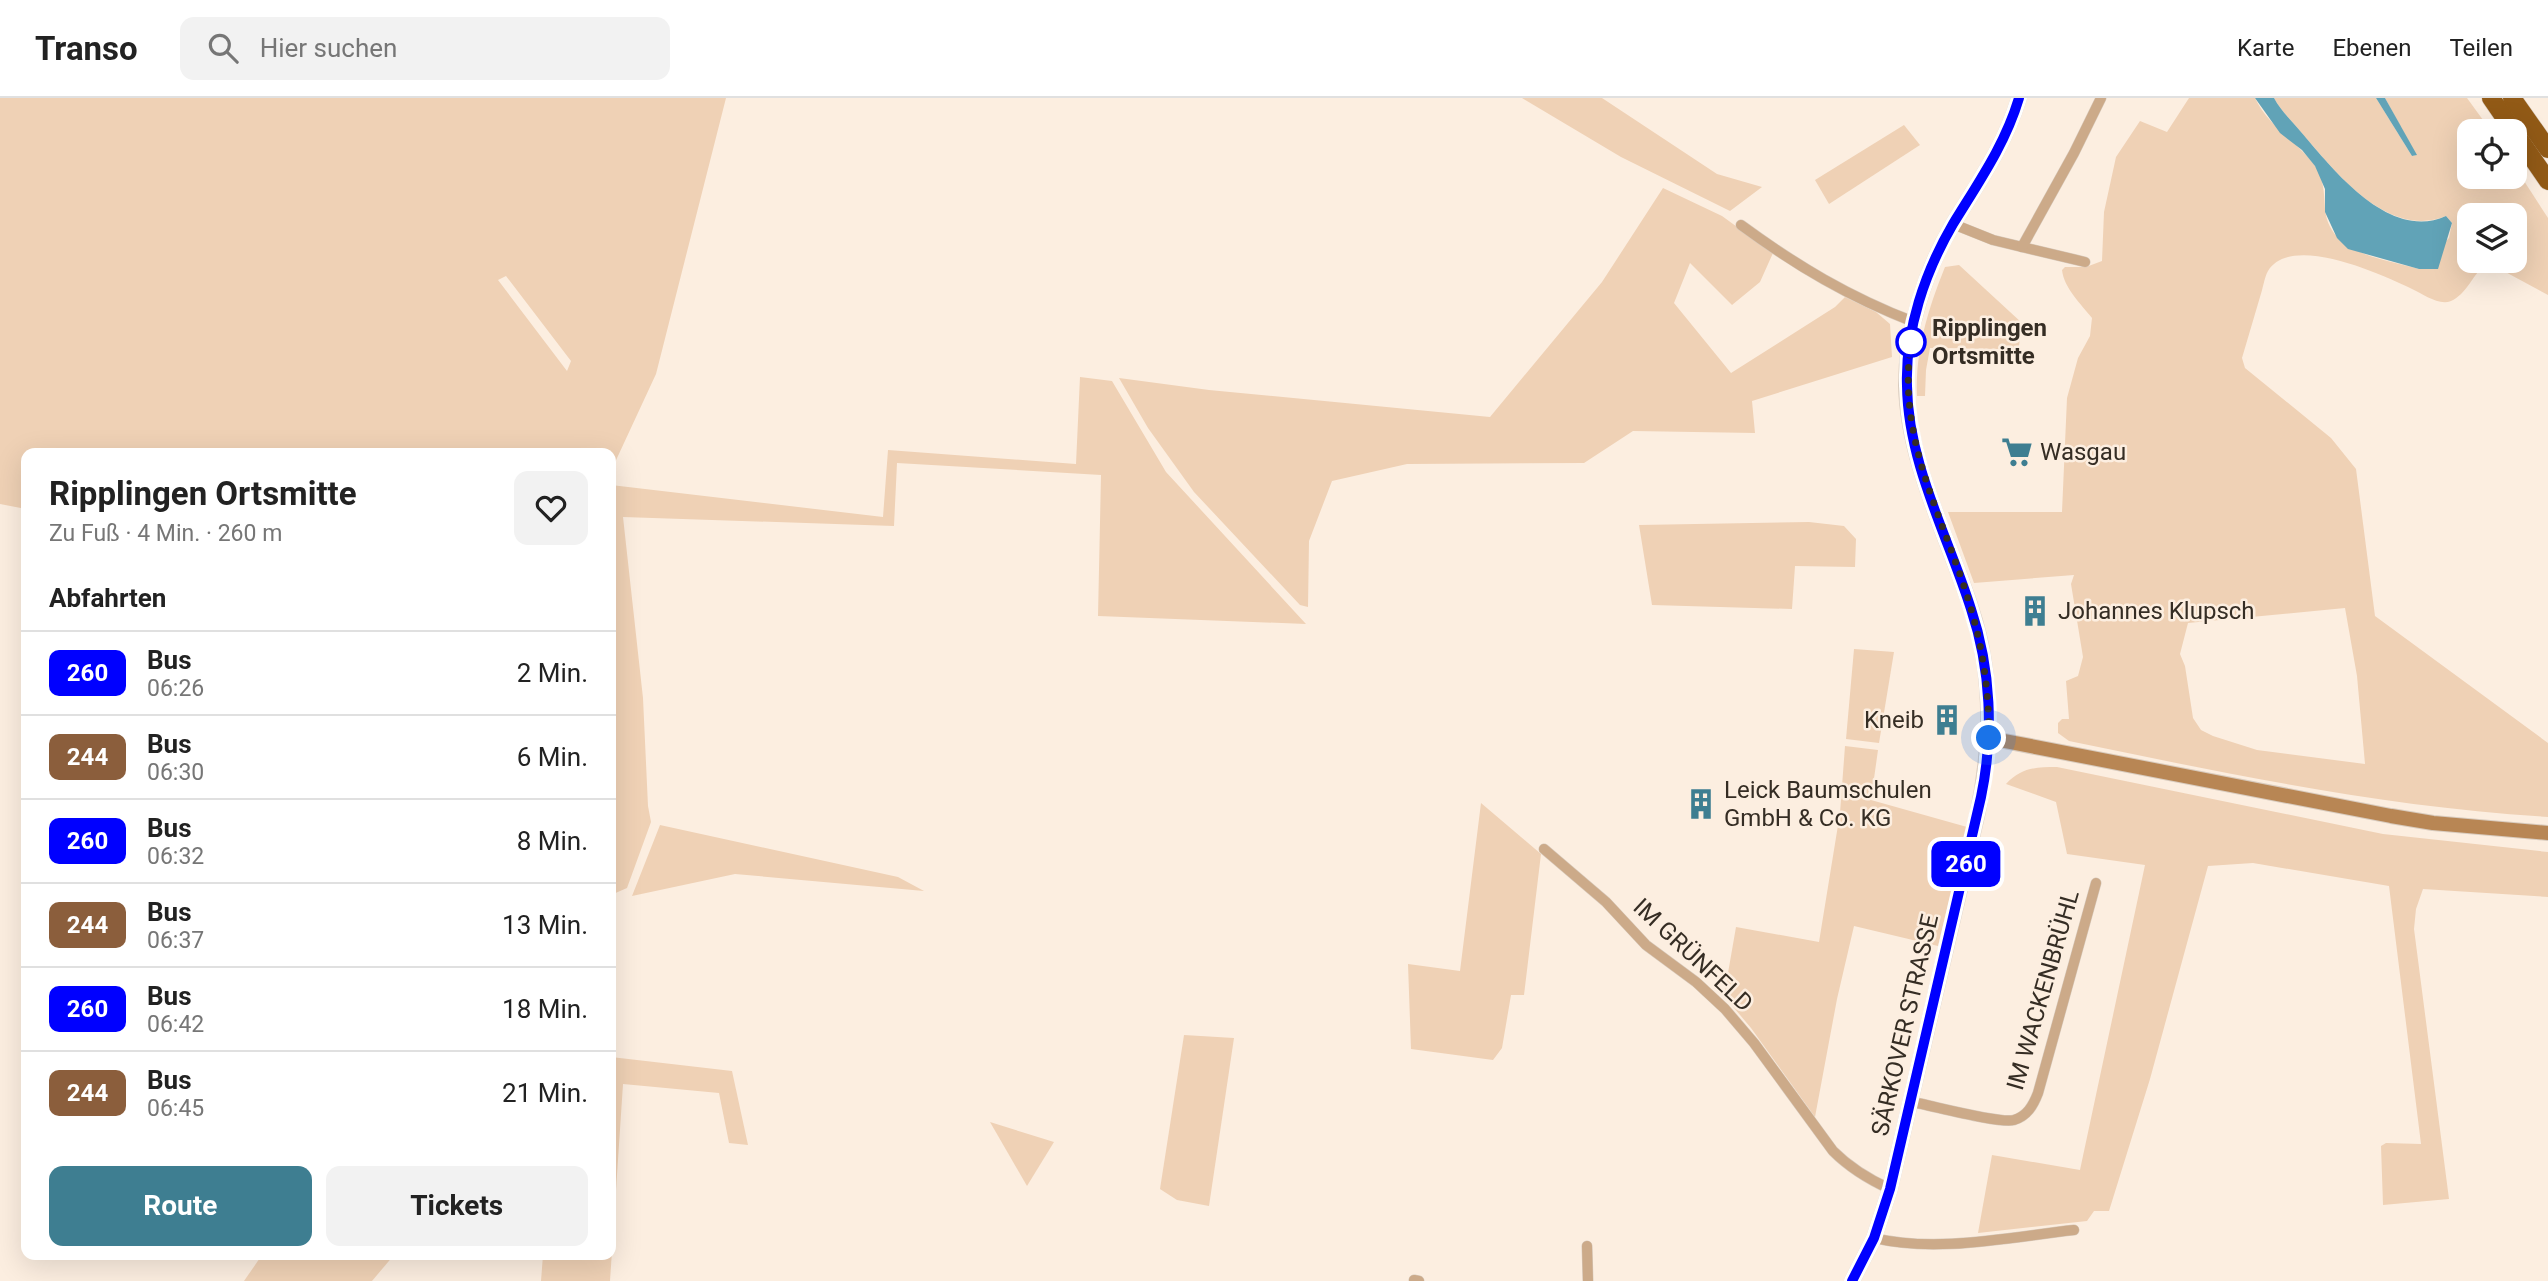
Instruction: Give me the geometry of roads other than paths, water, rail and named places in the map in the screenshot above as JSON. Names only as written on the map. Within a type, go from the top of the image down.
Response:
[{"type":"highway","points":[[2491,98],[2548,181]]},
{"type":"highway","points":[[2512,98],[2548,149]]},
{"type":"main road","name":"SÄRKOVER STRASSE","points":[[1852,1281],[1874,1238],[1890,1189],[1912,1102],[1982,791],[1989,738],[1987,681],[1979,637],[1972,609],[1929,494],[1909,416],[1906,384],[1914,322],[1935,259],[2006,134],[2019,98]]},
{"type":"main road","points":[[1989,738],[2391,816],[2433,823],[2548,833]]},
{"type":"street","points":[[2022,247],[2101,98]]},
{"type":"street","points":[[1953,224],[1993,240],[2085,262]]},
{"type":"street","points":[[1741,225],[1791,261],[1847,293],[1914,322]]},
{"type":"street","name":"IM GRÜNFELD","points":[[1544,849],[1606,902],[1646,945],[1696,982],[1725,1009],[1755,1043],[1838,1156],[1857,1172],[1890,1189]]},
{"type":"street","name":"IM WACKENBRÜHL","points":[[1912,1102],[2007,1122],[2022,1117],[2029,1111],[2038,1093],[2096,883]]},
{"type":"street","points":[[1874,1238],[1937,1244],[2074,1230]]},
{"type":"street","points":[[1587,1245],[1588,1281]]},
{"type":"water","points":[[2255,98],[2274,98],[2346,182],[2384,211],[2404,219],[2425,221],[2446,216],[2452,223],[2438,269],[2419,269],[2348,249],[2337,238],[2325,212],[2325,189],[2315,166],[2302,150],[2280,133]]},
{"type":"water","points":[[2376,98],[2385,98],[2417,155],[2412,156]]},
{"type":"place","name":"Ripplingen Ortsmitte","points":[[1911,342]]},
{"type":"place","name":"Wasgau","points":[[2017,452]]},
{"type":"place","name":"Johannes Klupsch","points":[[2035,611]]},
{"type":"place","name":"Kneib","points":[[1947,720]]},
{"type":"place","name":"Leick Baumschulen GmbH & Co. KG","points":[[1701,804]]}]
